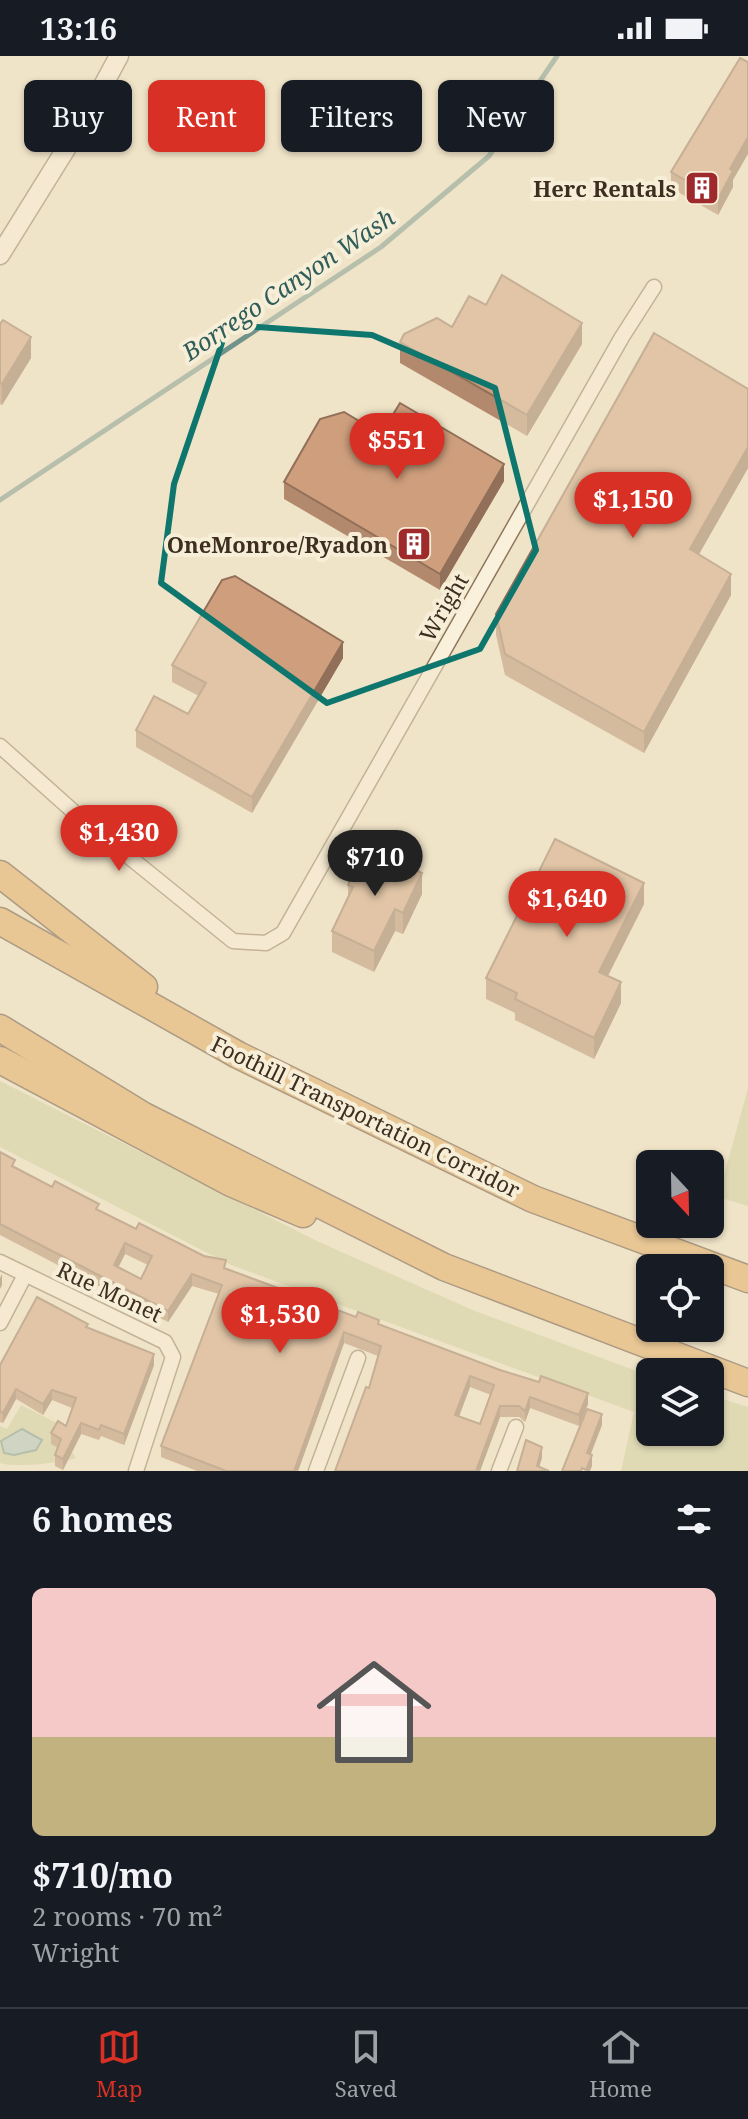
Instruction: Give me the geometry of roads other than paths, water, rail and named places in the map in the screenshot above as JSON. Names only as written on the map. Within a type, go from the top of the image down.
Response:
[{"type":"highway","points":[[0,874],[124,973],[238,1055]]},
{"type":"highway","name":"Foothill Transportation Corridor","points":[[0,921],[238,1055],[533,1199],[748,1279]]},
{"type":"highway","points":[[0,1028],[144,1116],[444,1267]]},
{"type":"highway","points":[[0,1060],[231,1183],[308,1217],[748,1383]]},
{"type":"street","points":[[0,255],[87,115],[119,56]]},
{"type":"street","name":"Wright","points":[[0,746],[75,813],[233,941],[266,943],[283,933],[622,337],[654,287]]},
{"type":"street","name":"Rue Monet","points":[[0,1262],[165,1342],[173,1357],[136,1471]]},
{"type":"street","points":[[0,1323],[25,1275]]},
{"type":"street","points":[[316,1471],[358,1358]]},
{"type":"street","points":[[499,1471],[516,1427]]},
{"type":"water","points":[[22,1429],[42,1440],[36,1450],[14,1455],[4,1453],[1,1441]]},
{"type":"waterway","name":"Borrego Canyon Wash","points":[[0,500],[381,247],[489,156],[557,56]]},
{"type":"place","name":"Herc Rentals","points":[[702,188]]},
{"type":"place","name":"OneMonroe/Ryadon","points":[[414,544]]}]
